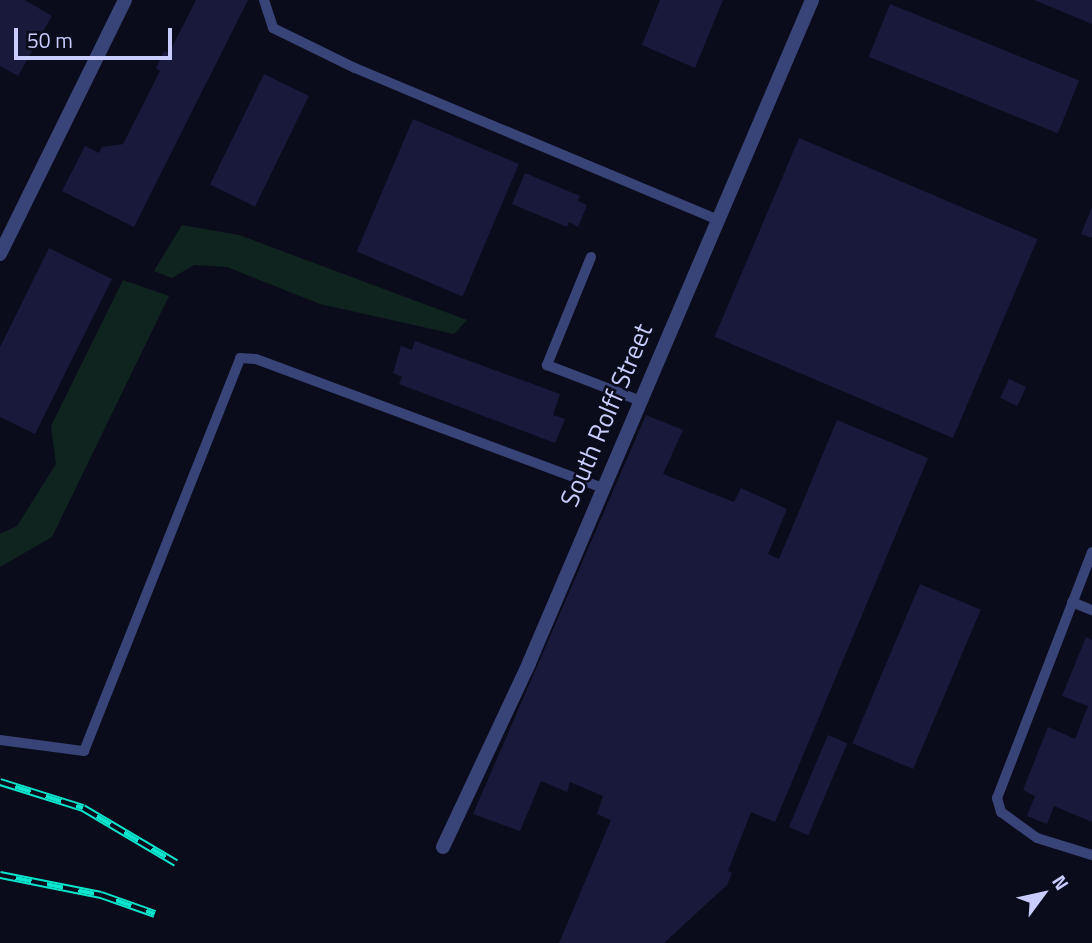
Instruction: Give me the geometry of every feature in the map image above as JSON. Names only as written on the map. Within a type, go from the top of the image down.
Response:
[{"type":"street","points":[[0,254],[125,0]]},
{"type":"street","name":"South Rolff Street","points":[[443,847],[529,663],[638,400],[812,0]]},
{"type":"lane","points":[[264,0],[272,28],[355,68],[716,219]]},
{"type":"lane","points":[[591,257],[547,365],[638,400]]},
{"type":"lane","points":[[0,740],[84,751],[240,358],[256,359],[602,488]]},
{"type":"lane","points":[[1092,552],[997,798],[1001,812],[1037,838],[1092,855]]},
{"type":"lane","points":[[1072,602],[1092,610]]},
{"type":"green space","points":[[182,225],[239,235],[467,320],[454,334],[320,304],[227,267],[194,265],[172,278],[154,271]]},
{"type":"green space","points":[[123,280],[169,296],[52,537],[0,567],[0,534],[17,526],[56,464],[51,426]]},
{"type":"building","points":[[0,0],[25,0],[52,16],[18,76],[0,66]]},
{"type":"building","points":[[196,0],[248,0],[134,227],[62,191],[85,146],[99,153],[102,147],[123,144],[160,71],[156,68],[164,51],[169,53]]},
{"type":"building","points":[[660,0],[723,0],[695,68],[642,45]]},
{"type":"building","points":[[1034,0],[1092,0],[1092,24]]},
{"type":"building","points":[[890,4],[1079,80],[1058,133],[869,57]]},
{"type":"building","points":[[264,74],[309,96],[255,206],[210,185]]},
{"type":"building","points":[[413,119],[519,164],[463,296],[357,252]]},
{"type":"building","points":[[799,138],[1037,239],[953,438],[715,337]]},
{"type":"building","points":[[525,173],[580,196],[578,201],[587,205],[578,227],[569,222],[567,227],[512,204]]},
{"type":"building","points":[[1092,207],[1092,238],[1081,234]]},
{"type":"building","points":[[49,248],[112,279],[35,434],[0,417],[0,347]]},
{"type":"building","points":[[415,341],[560,394],[553,415],[565,419],[555,443],[399,384],[402,377],[393,373],[401,346],[412,350]]},
{"type":"building","points":[[1009,379],[1026,387],[1017,406],[1000,398]]},
{"type":"building","points":[[646,415],[683,430],[663,474],[734,502],[741,488],[787,509],[768,554],[779,559],[837,420],[928,458],[775,822],[751,812],[728,871],[732,873],[727,885],[664,943],[559,943],[611,820],[597,814],[603,796],[570,782],[567,792],[541,781],[520,831],[473,814]]},
{"type":"building","points":[[920,584],[981,610],[913,769],[852,743]]},
{"type":"building","points":[[1086,637],[1092,640],[1092,822],[1054,806],[1047,824],[1027,816],[1035,796],[1023,790],[1048,727],[1075,739],[1088,706],[1062,696]]},
{"type":"building","points":[[828,735],[847,743],[808,835],[789,827]]},
{"type":"railway","points":[[0,782],[83,808],[176,863]]},
{"type":"railway","points":[[0,875],[101,895],[155,914]]}]
